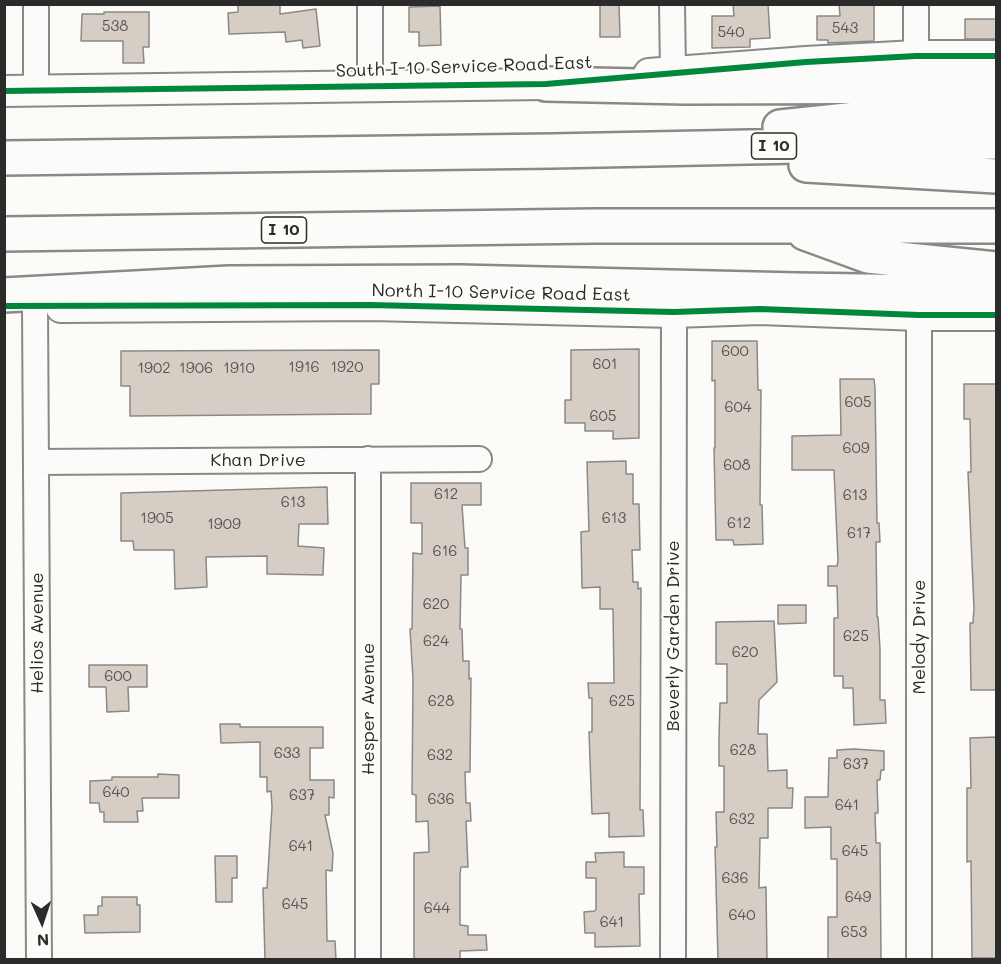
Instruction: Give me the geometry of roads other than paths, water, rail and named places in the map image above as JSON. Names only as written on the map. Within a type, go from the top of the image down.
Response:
[{"type":"highway","points":[[546,84],[685,87],[996,86]]},
{"type":"highway","points":[[552,151],[876,117],[996,110]]},
{"type":"highway","name":"I 10","points":[[4,158],[552,151],[996,142]]},
{"type":"highway","points":[[552,151],[996,176]]},
{"type":"highway","points":[[780,225],[868,256],[996,269]]},
{"type":"highway","name":"I 10","points":[[4,234],[562,226],[996,226]]},
{"type":"highway","points":[[4,295],[229,283],[460,282],[996,293]]},
{"type":"street","points":[[36,4],[36,91]]},
{"type":"street","points":[[370,4],[370,85]]},
{"type":"street","points":[[672,4],[672,72]]},
{"type":"street","points":[[916,4],[916,56]]},
{"type":"street","name":"South I-10 Service Road East","points":[[4,93],[370,85],[546,84],[806,62],[916,56],[996,56]]},
{"type":"street","name":"North I-10 Service Road East","points":[[4,306],[370,304],[674,312],[760,309],[919,315],[996,315]]},
{"type":"street","name":"Helios Avenue","points":[[35,307],[39,960]]},
{"type":"street","name":"Beverly Garden Drive","points":[[673,960],[674,312]]},
{"type":"street","name":"Melody Drive","points":[[919,315],[919,960]]},
{"type":"street","name":"Hesper Avenue","points":[[368,459],[368,960]]},
{"type":"street","name":"Khan Drive","points":[[36,462],[479,459]]}]
